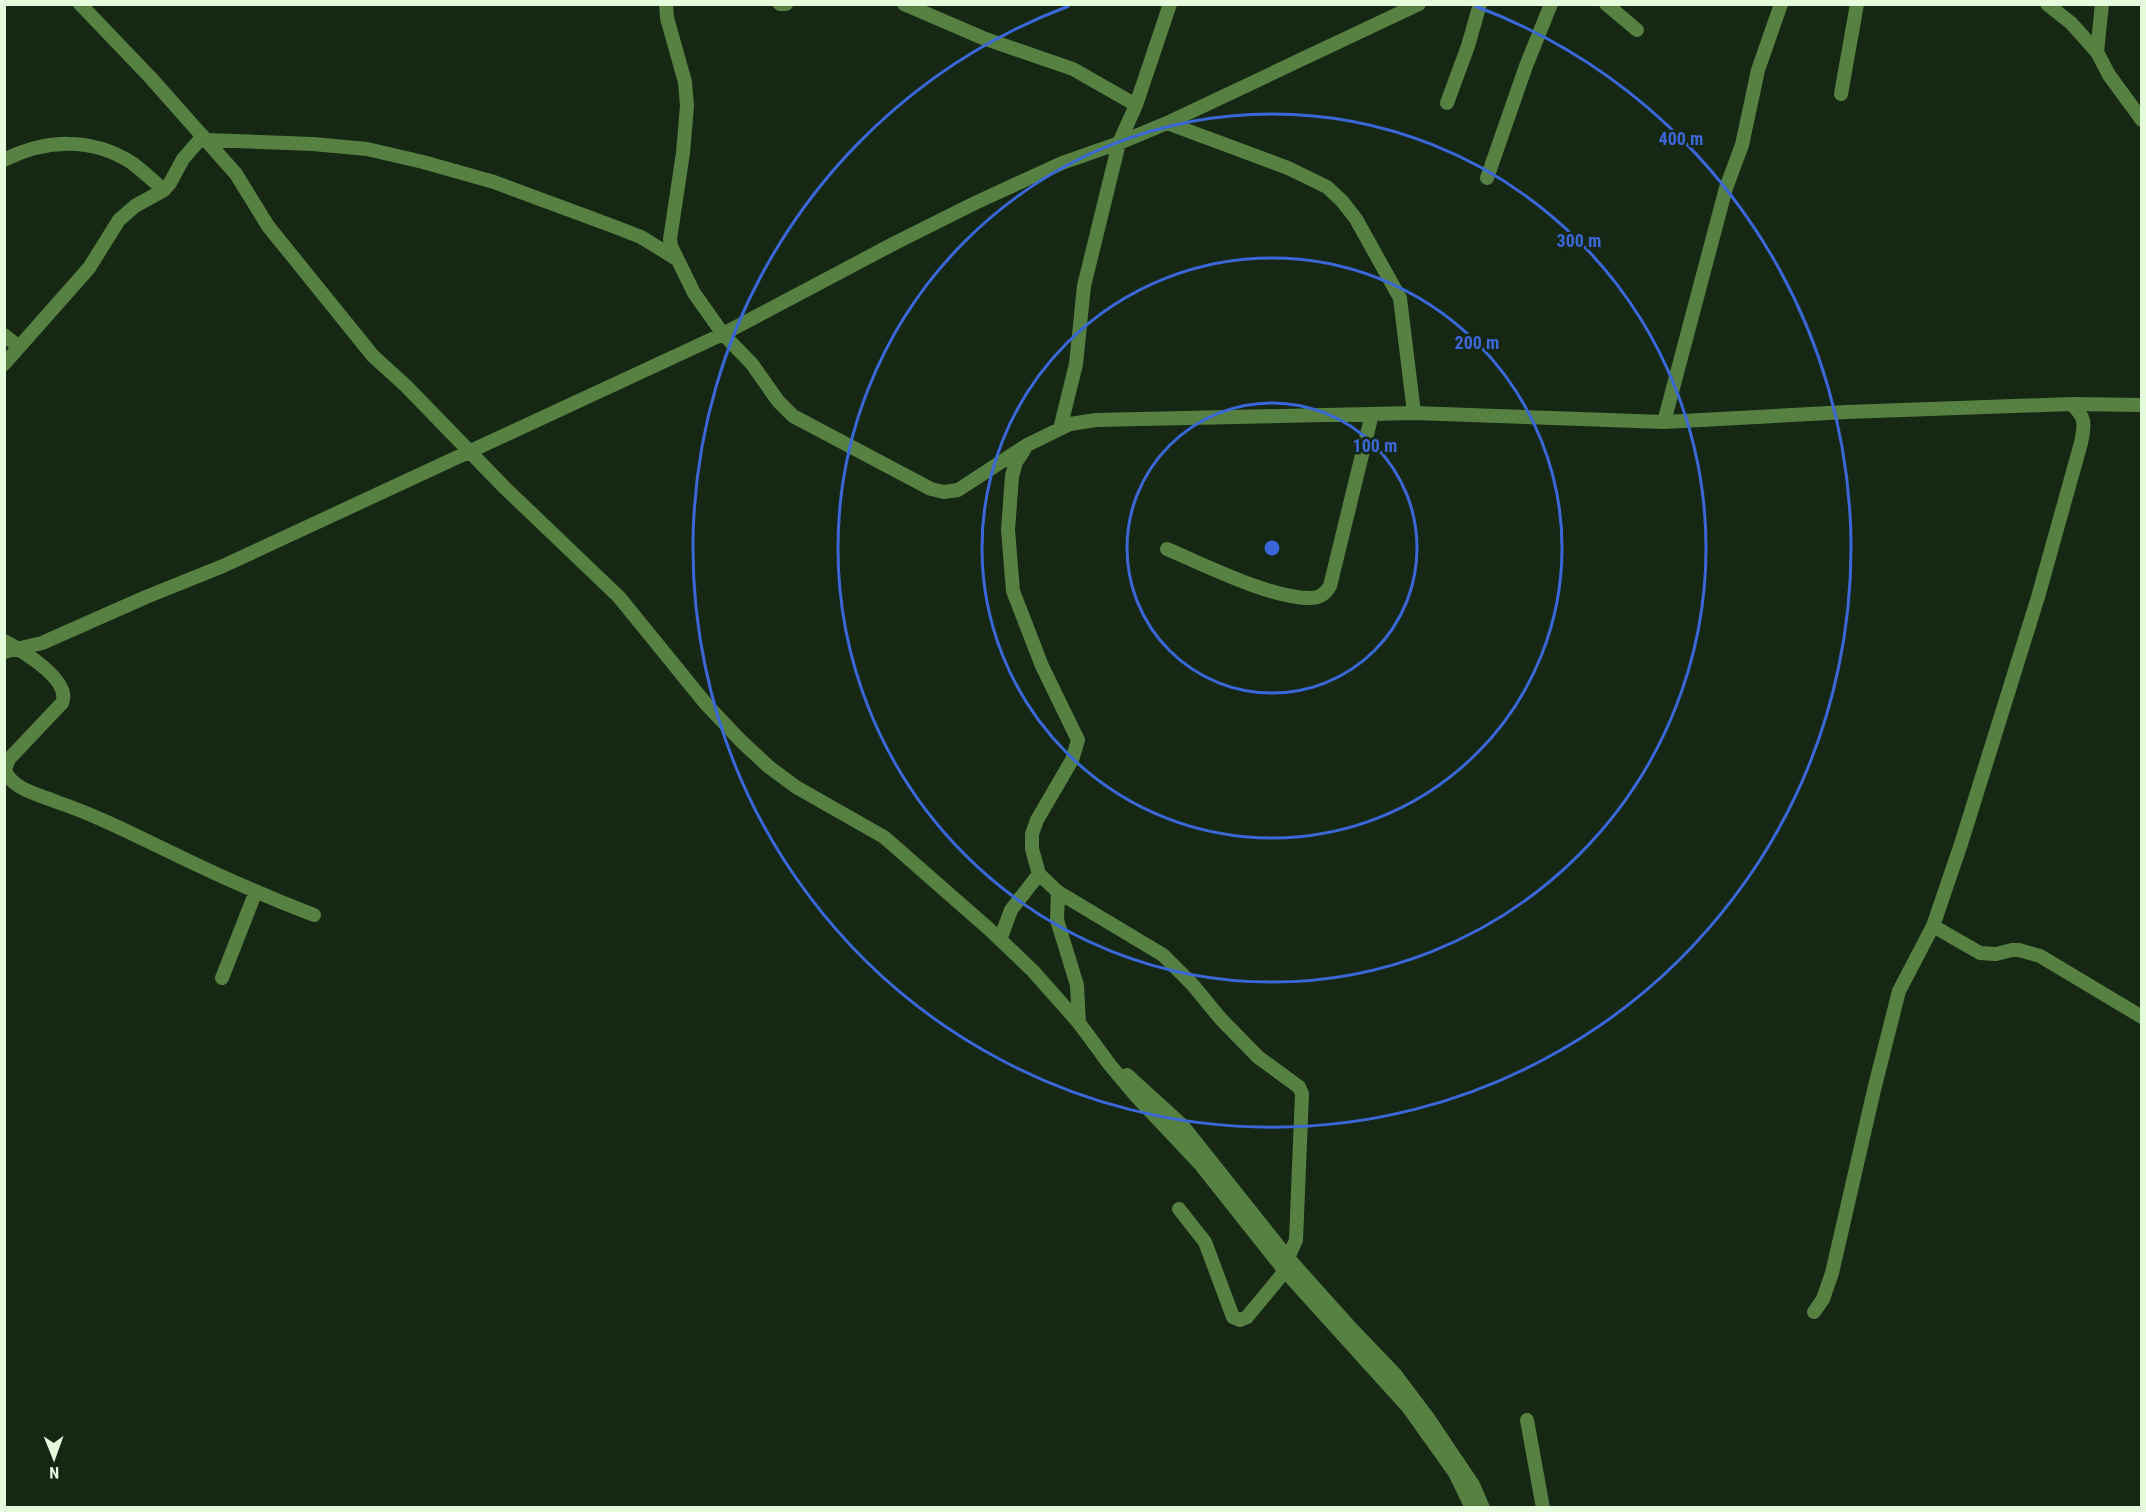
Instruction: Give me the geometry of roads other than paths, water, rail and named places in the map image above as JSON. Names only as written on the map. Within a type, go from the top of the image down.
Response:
[{"type":"street","points":[[80,4],[236,174],[268,226],[338,316],[373,356],[406,386],[505,488],[619,597],[706,704],[769,767],[796,788],[884,837],[957,900],[1033,971],[1079,1023],[1102,1054],[1150,1094],[1183,1126],[1286,1264],[1408,1407],[1455,1473],[1472,1508]]},
{"type":"street","points":[[666,4],[685,82],[687,106],[683,153],[670,238],[675,258],[694,293],[723,334],[752,364],[777,401],[793,416],[931,489],[951,493],[1027,445],[1060,429],[1082,421],[1095,420],[1414,412],[1664,422],[2071,404],[2142,405]]},
{"type":"street","points":[[780,4],[786,4]]},
{"type":"street","points":[[904,4],[983,38],[1073,69],[1136,105]]},
{"type":"street","points":[[1060,429],[1076,364],[1084,286],[1119,143],[1136,105],[1170,4]]},
{"type":"street","points":[[4,652],[21,650],[42,643],[223,566],[723,334],[975,203],[1062,164],[1167,123],[1419,4]]},
{"type":"street","points":[[1447,103],[1468,46],[1480,4]]},
{"type":"street","points":[[1487,177],[1526,66],[1551,4]]},
{"type":"street","points":[[1606,4],[1636,30]]},
{"type":"street","points":[[1664,422],[1726,188],[1742,145],[1758,69],[1781,4]]},
{"type":"street","points":[[1841,94],[1857,4]]},
{"type":"street","points":[[2047,4],[2071,23],[2097,52],[2109,75],[2142,120]]},
{"type":"street","points":[[2097,52],[2102,4]]},
{"type":"street","points":[[1167,123],[1288,168],[1327,187],[1342,201],[1356,219],[1400,298],[1414,412]]},
{"type":"street","points":[[4,364],[89,268],[112,230],[126,213],[164,190],[183,159],[205,138],[367,149],[423,162],[494,182],[610,225],[641,237],[675,258]]},
{"type":"street","points":[[4,160],[20,152],[51,144],[86,144],[133,164],[164,190]]},
{"type":"street","points":[[4,335],[19,347]]},
{"type":"street","points":[[1814,1312],[1823,1299],[1832,1274],[1899,991],[1933,926],[1961,844],[2029,625],[2081,443],[2084,421],[2081,413],[2071,404]]},
{"type":"street","points":[[1167,549],[1271,592],[1310,598],[1323,594],[1330,586],[1372,414]]},
{"type":"street","points":[[1027,445],[1016,462],[1012,476],[1008,530],[1012,591],[1042,666],[1078,740],[1072,760],[1037,820],[1032,834],[1032,849],[1039,874],[1058,892],[1163,955],[1258,1057],[1300,1088],[1302,1094],[1296,1240],[1286,1264],[1247,1317],[1240,1320],[1233,1317],[1205,1242],[1179,1209]]},
{"type":"street","points":[[4,641],[21,650],[46,669],[61,687],[63,699],[9,759],[5,769],[9,778],[18,786],[100,819],[256,891],[314,915]]},
{"type":"street","points":[[1000,940],[1011,910],[1039,874]]},
{"type":"street","points":[[222,978],[256,891]]},
{"type":"street","points":[[1058,892],[1057,920],[1077,985],[1079,1023]]},
{"type":"street","points":[[1933,926],[1980,952],[1996,954],[2019,950],[2040,956],[2142,1017]]},
{"type":"street","points":[[1286,1264],[1394,1373],[1428,1418],[1473,1485],[1483,1508]]},
{"type":"street","points":[[1527,1419],[1543,1508]]}]
